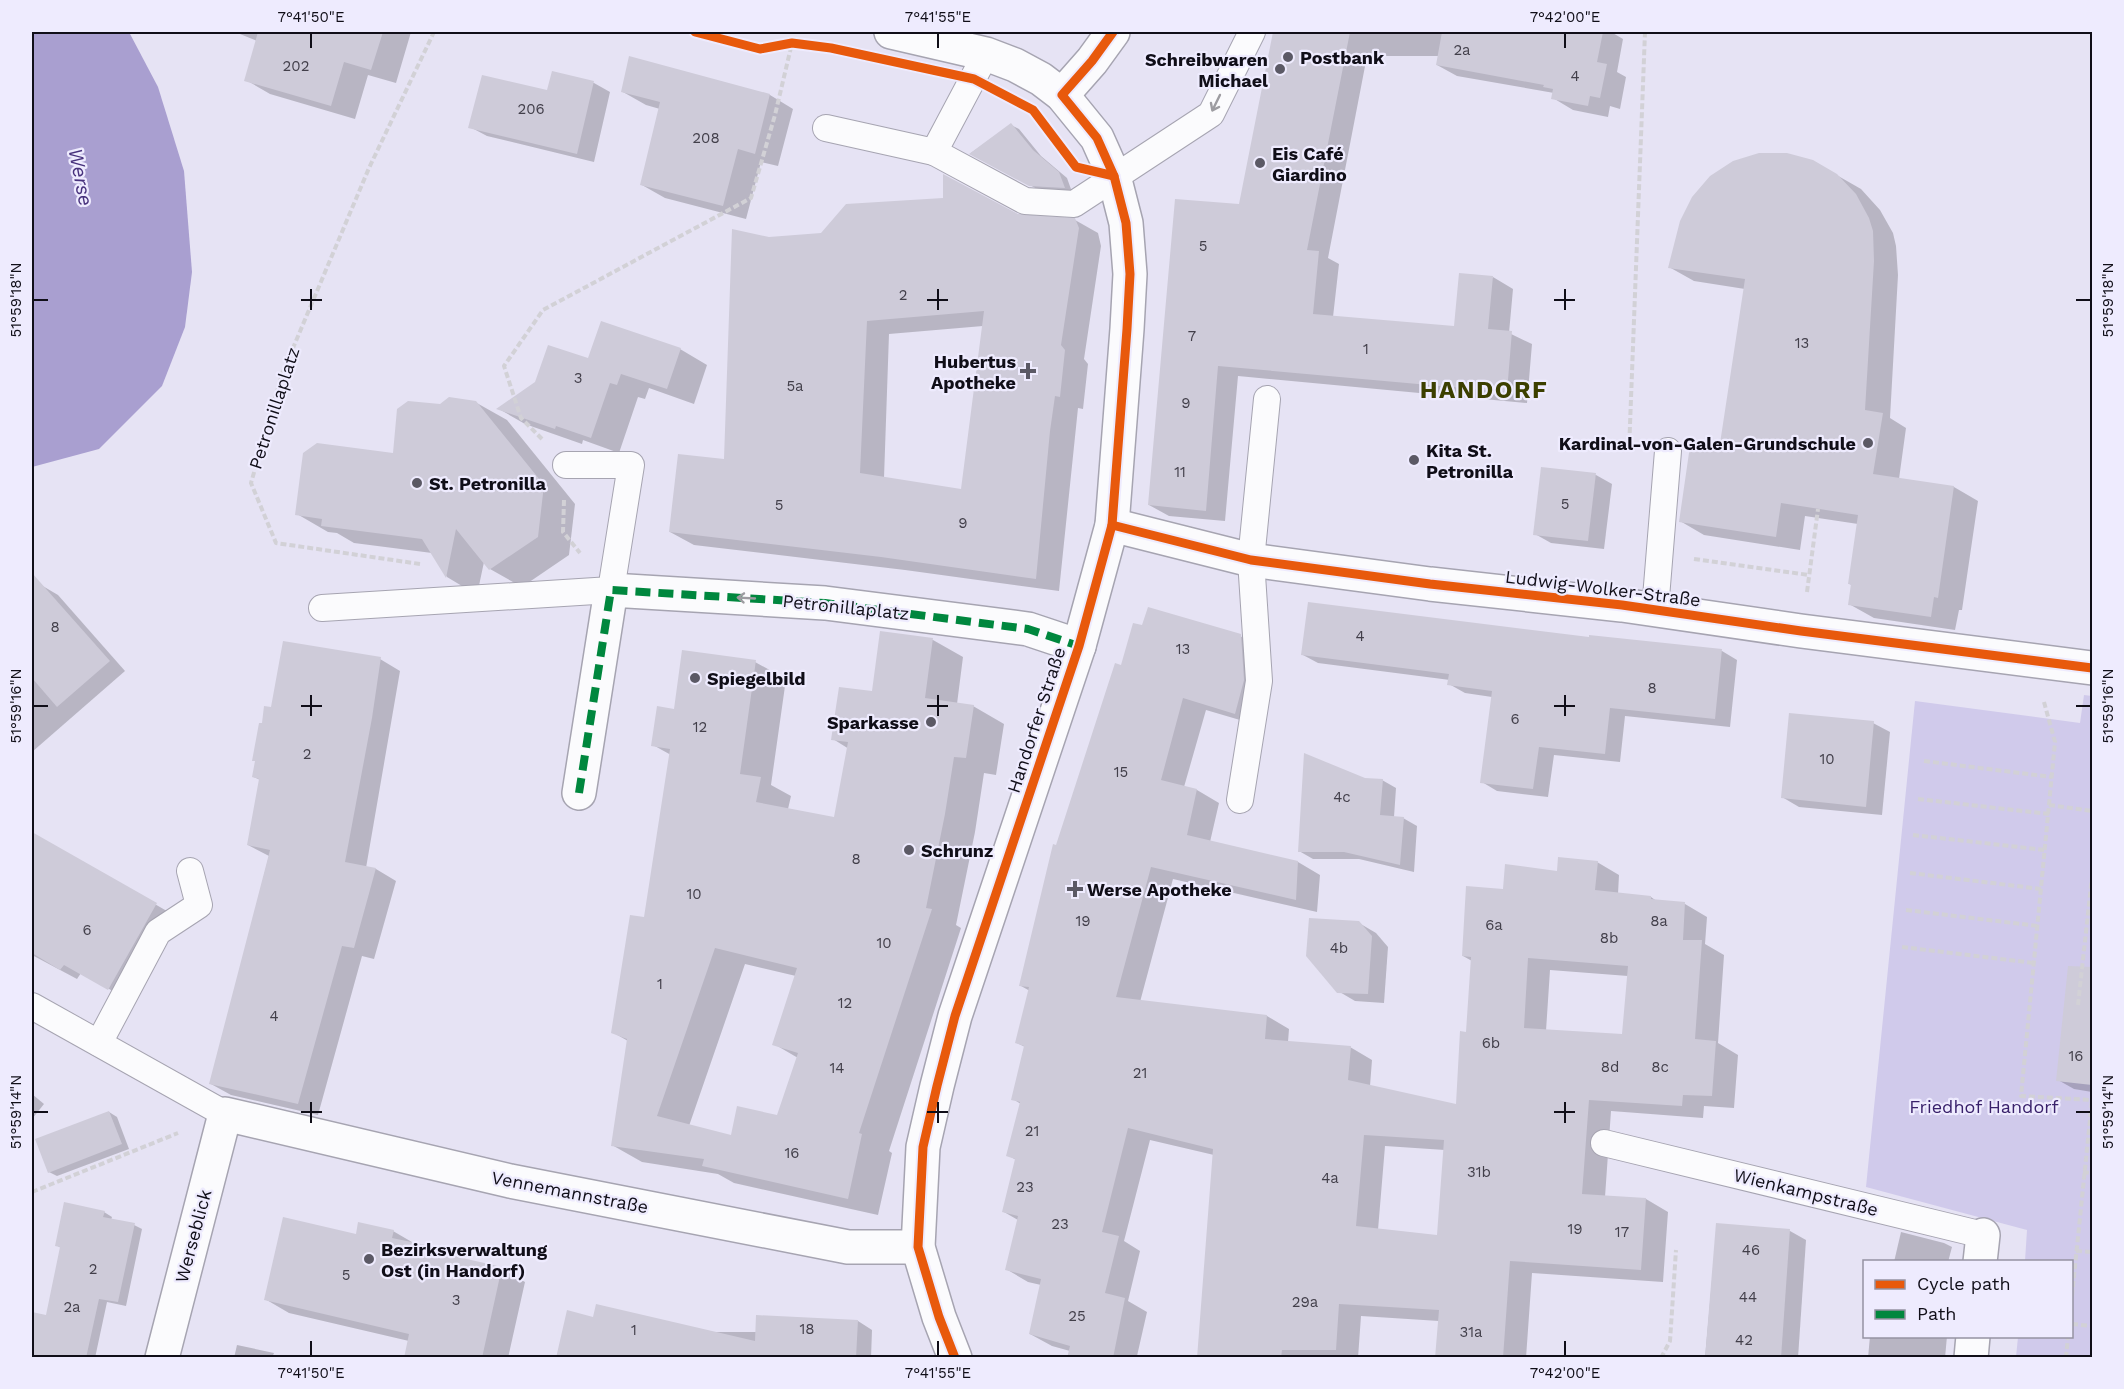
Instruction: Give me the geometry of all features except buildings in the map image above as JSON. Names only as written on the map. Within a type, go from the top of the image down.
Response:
[{"type":"street","name":"Handorfer Straße","points":[[891,32],[986,54],[1032,74],[1062,95],[1097,138],[1114,176],[1126,223],[1130,274],[1112,525],[1079,646],[956,1016],[936,1086],[923,1147],[918,1247],[939,1317],[955,1358]]},
{"type":"street","points":[[1062,95],[1092,61],[1113,32]]},
{"type":"street","name":"Ludwig-Wolker-Straße","points":[[1112,525],[1251,560],[1430,584],[1655,610],[2092,668]]},
{"type":"street","points":[[579,794],[611,590]]},
{"type":"street","name":"Petronillaplatz","points":[[611,590],[825,603],[1028,629],[1079,646]]},
{"type":"street","name":"Vennemannstraße","points":[[225,1114],[510,1181],[848,1247],[918,1247]]},
{"type":"street","name":"Werseblick","points":[[162,1358],[225,1114]]},
{"type":"street","points":[[1971,1358],[1973,1338]]},
{"type":"lane","points":[[826,128],[934,152],[1025,201],[1074,204],[1211,114],[1252,32]]},
{"type":"lane","points":[[934,152],[986,54]]},
{"type":"lane","points":[[1240,800],[1259,681],[1251,560],[1267,399]]},
{"type":"lane","points":[[1655,610],[1668,451]]},
{"type":"lane","points":[[566,465],[631,465],[611,590]]},
{"type":"lane","name":"Petronillaplatz","points":[[322,608],[611,590]]},
{"type":"lane","points":[[99,1044],[158,932],[199,905],[190,871]]},
{"type":"lane","points":[[32,1006],[225,1114]]},
{"type":"lane","name":"Wienkampstraße","points":[[1604,1143],[1981,1248]]},
{"type":"path","points":[[1629,458],[1645,32]]},
{"type":"path","points":[[611,590],[563,532],[566,465],[521,418],[504,366],[543,310],[751,198],[775,115],[792,44]]},
{"type":"path","points":[[1801,631],[1818,509]]},
{"type":"path","points":[[1659,554],[1809,575]]},
{"type":"path","points":[[2032,660],[2055,742],[2021,1096],[2092,1100],[2073,1285]]},
{"type":"path","points":[[1924,761],[2052,777]]},
{"type":"path","points":[[1918,799],[2049,814]]},
{"type":"path","points":[[2049,805],[2092,811]]},
{"type":"path","points":[[1913,835],[2045,850]]},
{"type":"path","points":[[1910,873],[2041,889]]},
{"type":"path","points":[[2078,1005],[2092,877]]},
{"type":"path","points":[[1906,910],[2038,926]]},
{"type":"path","points":[[1902,947],[2034,963]]},
{"type":"path","points":[[32,1192],[225,1114]]},
{"type":"path","points":[[2083,1172],[2092,1173]]},
{"type":"path","points":[[1662,1358],[1670,1341],[1676,1250]]},
{"type":"path","points":[[2076,1251],[2092,1252]]},
{"type":"path","points":[[2073,1324],[2092,1326]]},
{"type":"path","points":[[2066,1358],[2068,1338]]},
{"type":"green space","name":"Friedhof Handorf","points":[[2084,695],[2092,696],[2092,1357],[2016,1357],[2018,1338],[2073,1338],[2073,1260],[2025,1260],[2027,1230],[1866,1187],[1915,701],[2080,723]]},
{"type":"water","name":"Werse","points":[[32,32],[129,32],[158,87],[184,171],[192,272],[185,327],[162,386],[99,449],[32,467]]},
{"type":"marked path","points":[[579,793],[611,590],[825,603],[1028,629],[1079,646]]},
{"type":"cycle path","points":[[695,32],[760,49],[792,43],[831,48],[974,79],[1033,110],[1076,167],[1114,176]]},
{"type":"cycle path","points":[[955,1358],[939,1317],[918,1247],[923,1147],[955,1016],[1079,646],[1112,525],[1130,274],[1126,223],[1114,176],[1097,138],[1062,95],[1092,61],[1113,32]]},
{"type":"cycle path","points":[[1112,525],[1251,560],[1430,584],[1622,605],[1801,631],[2092,668]]},
{"type":"place","name":"Postbank","points":[[1288,57]]},
{"type":"place","name":"Schreibwaren Michael","points":[[1280,69]]},
{"type":"place","name":"Eis Café Giardino","points":[[1260,163]]},
{"type":"place","name":"Hubertus Apotheke","points":[[1028,371]]},
{"type":"place","name":"Kardinal-von-Galen-Grundschule","points":[[1868,443]]},
{"type":"place","name":"Kita St. Petronilla","points":[[1414,460]]},
{"type":"place","name":"St. Petronilla","points":[[417,483]]},
{"type":"place","name":"Spiegelbild","points":[[695,678]]},
{"type":"place","name":"Sparkasse","points":[[931,722]]},
{"type":"place","name":"Schrunz","points":[[909,850]]},
{"type":"place","name":"Werse Apotheke","points":[[1075,889]]},
{"type":"place","name":"Bezirksverwaltung Ost (in Handorf)","points":[[369,1259]]},
{"type":"district","name":"HANDORF","points":[[1484,390]]}]
